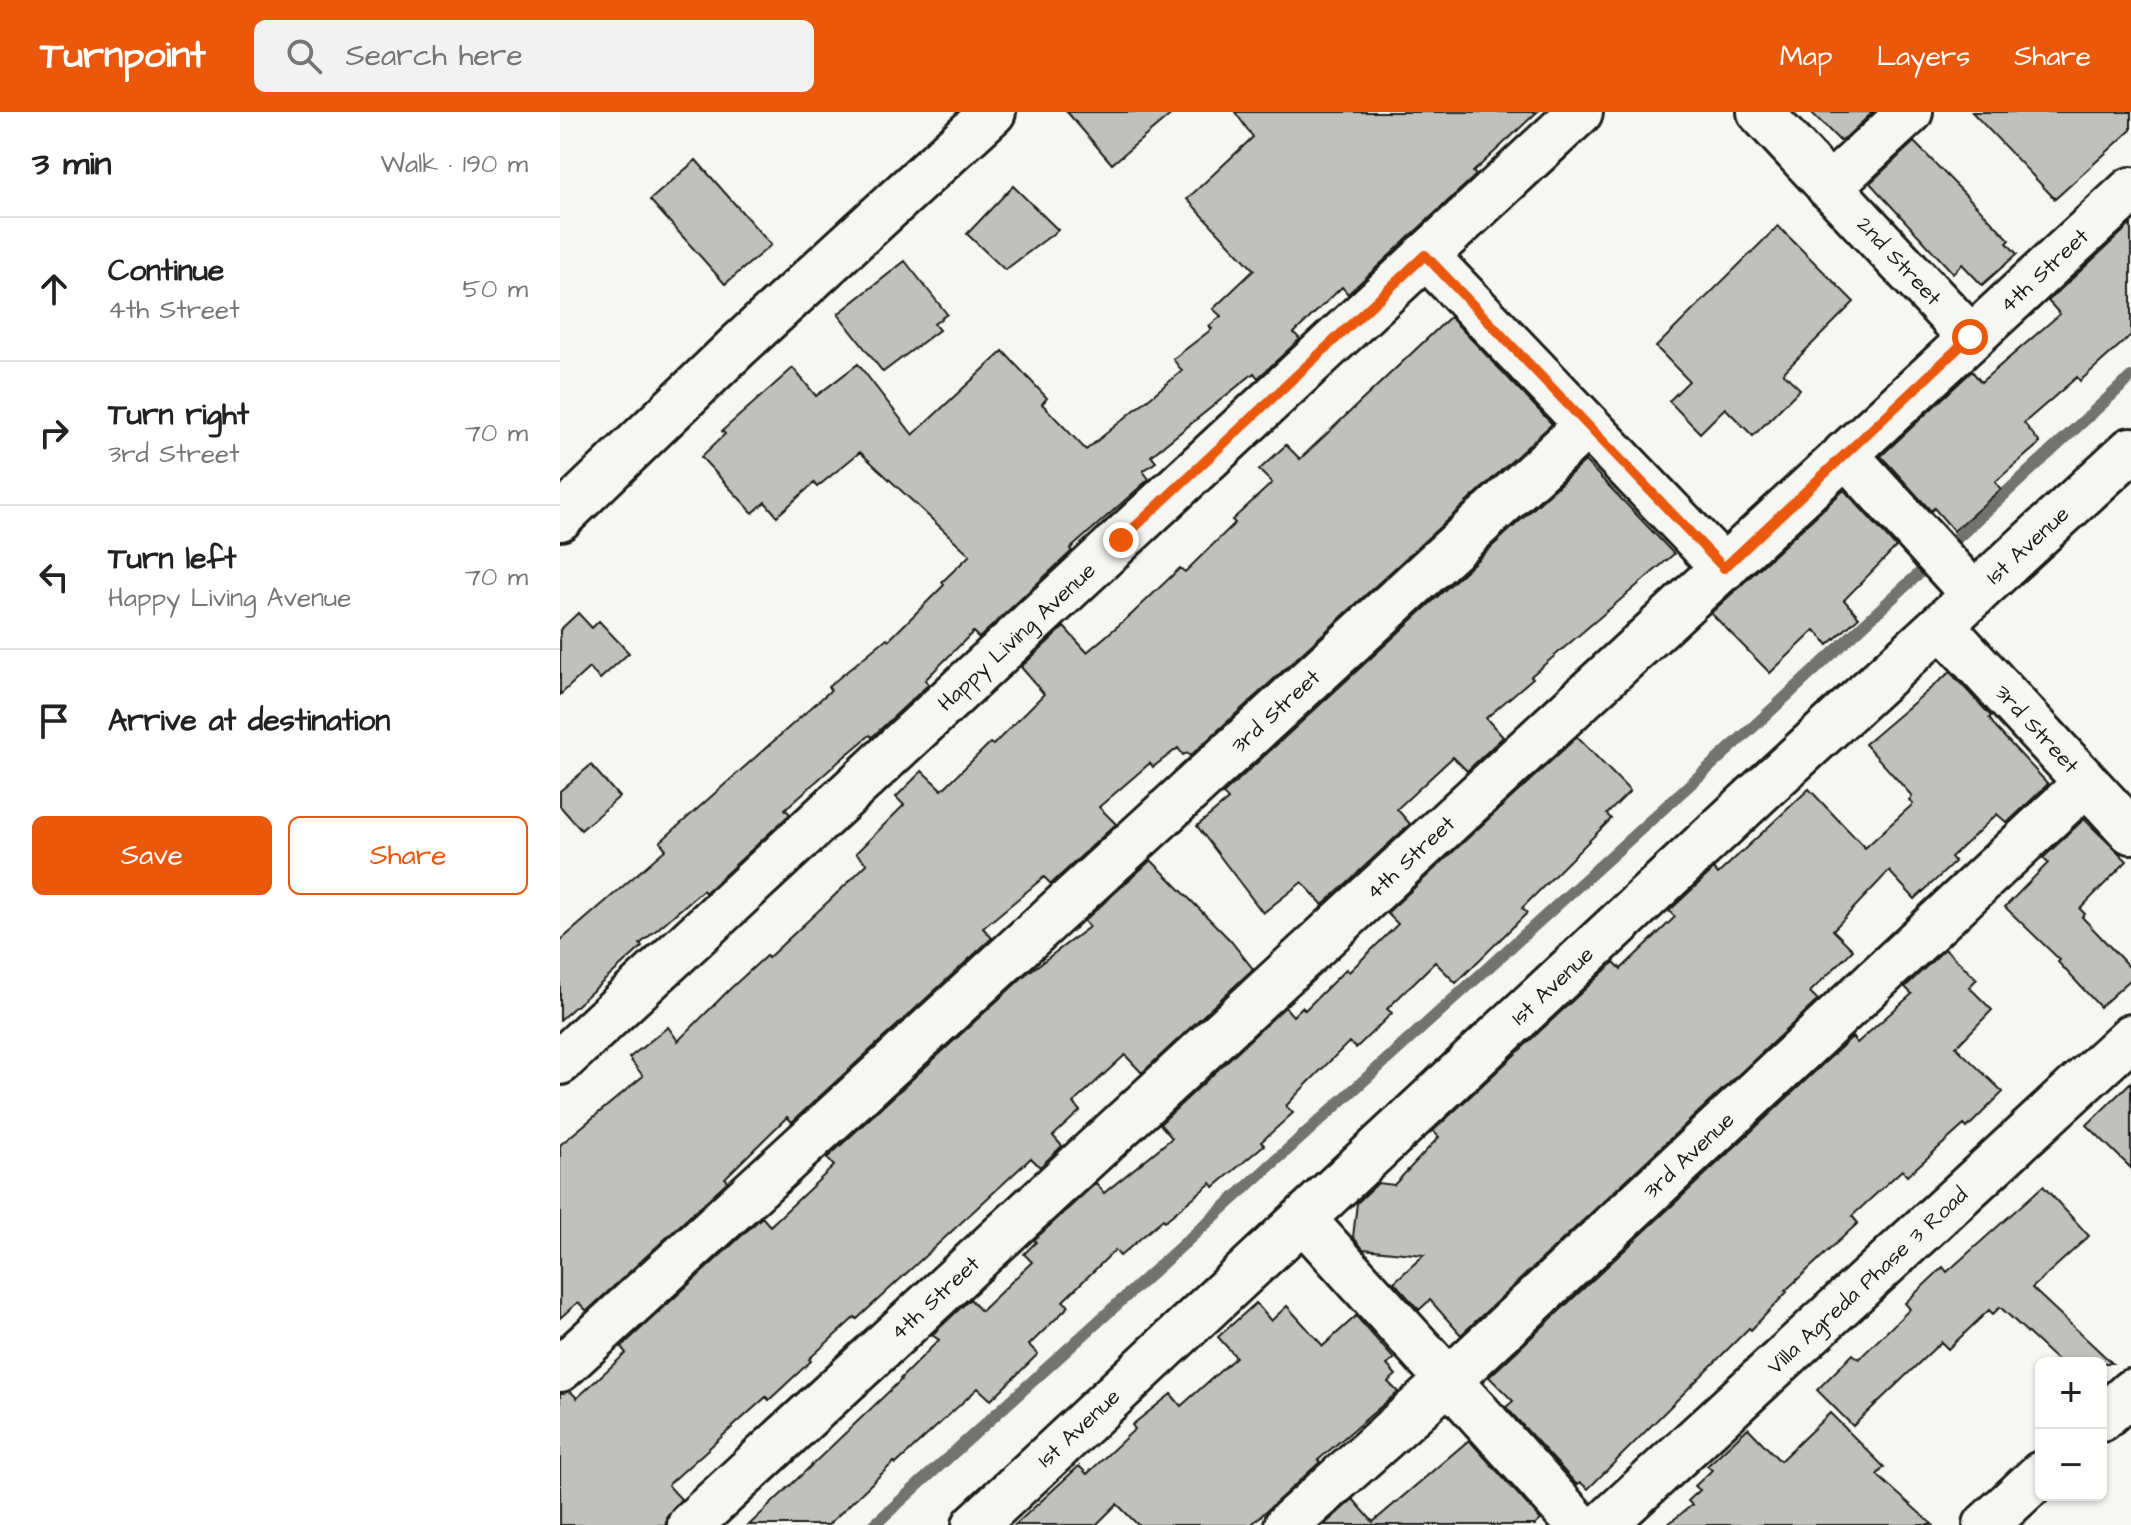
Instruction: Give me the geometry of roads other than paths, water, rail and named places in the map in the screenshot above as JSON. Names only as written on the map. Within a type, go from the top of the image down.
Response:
[{"type":"street","points":[[560,518],[738,346],[993,112]]},
{"type":"street","name":"Happy Living Avenue","points":[[560,1062],[1580,112]]},
{"type":"street","name":"2nd Street","points":[[1760,112],[1970,337]]},
{"type":"street","points":[[1829,187],[1910,112]]},
{"type":"street","name":"4th Street","points":[[690,1525],[2131,190]]},
{"type":"street","points":[[1425,255],[1724,568]]},
{"type":"street","name":"3rd Street","points":[[560,1369],[1587,425]]},
{"type":"street","name":"1st Avenue","points":[[975,1525],[1765,787],[1942,626],[1949,568],[2131,450]]},
{"type":"street","points":[[1845,454],[1949,568]]},
{"type":"street","name":"3rd Street","points":[[1942,626],[2131,831]]},
{"type":"street","name":"3rd Avenue","points":[[1287,1525],[1450,1379],[2086,783]]},
{"type":"street","name":"Villa Agreda Phase 3 Road","points":[[1603,1525],[2131,1037]]},
{"type":"street","points":[[1303,1219],[1579,1525]]},
{"type":"street","points":[[2107,1414],[2131,1392]]},
{"type":"street","points":[[1986,1525],[2035,1480]]},
{"type":"waterway","points":[[874,1525],[1750,730],[2131,377]]}]
